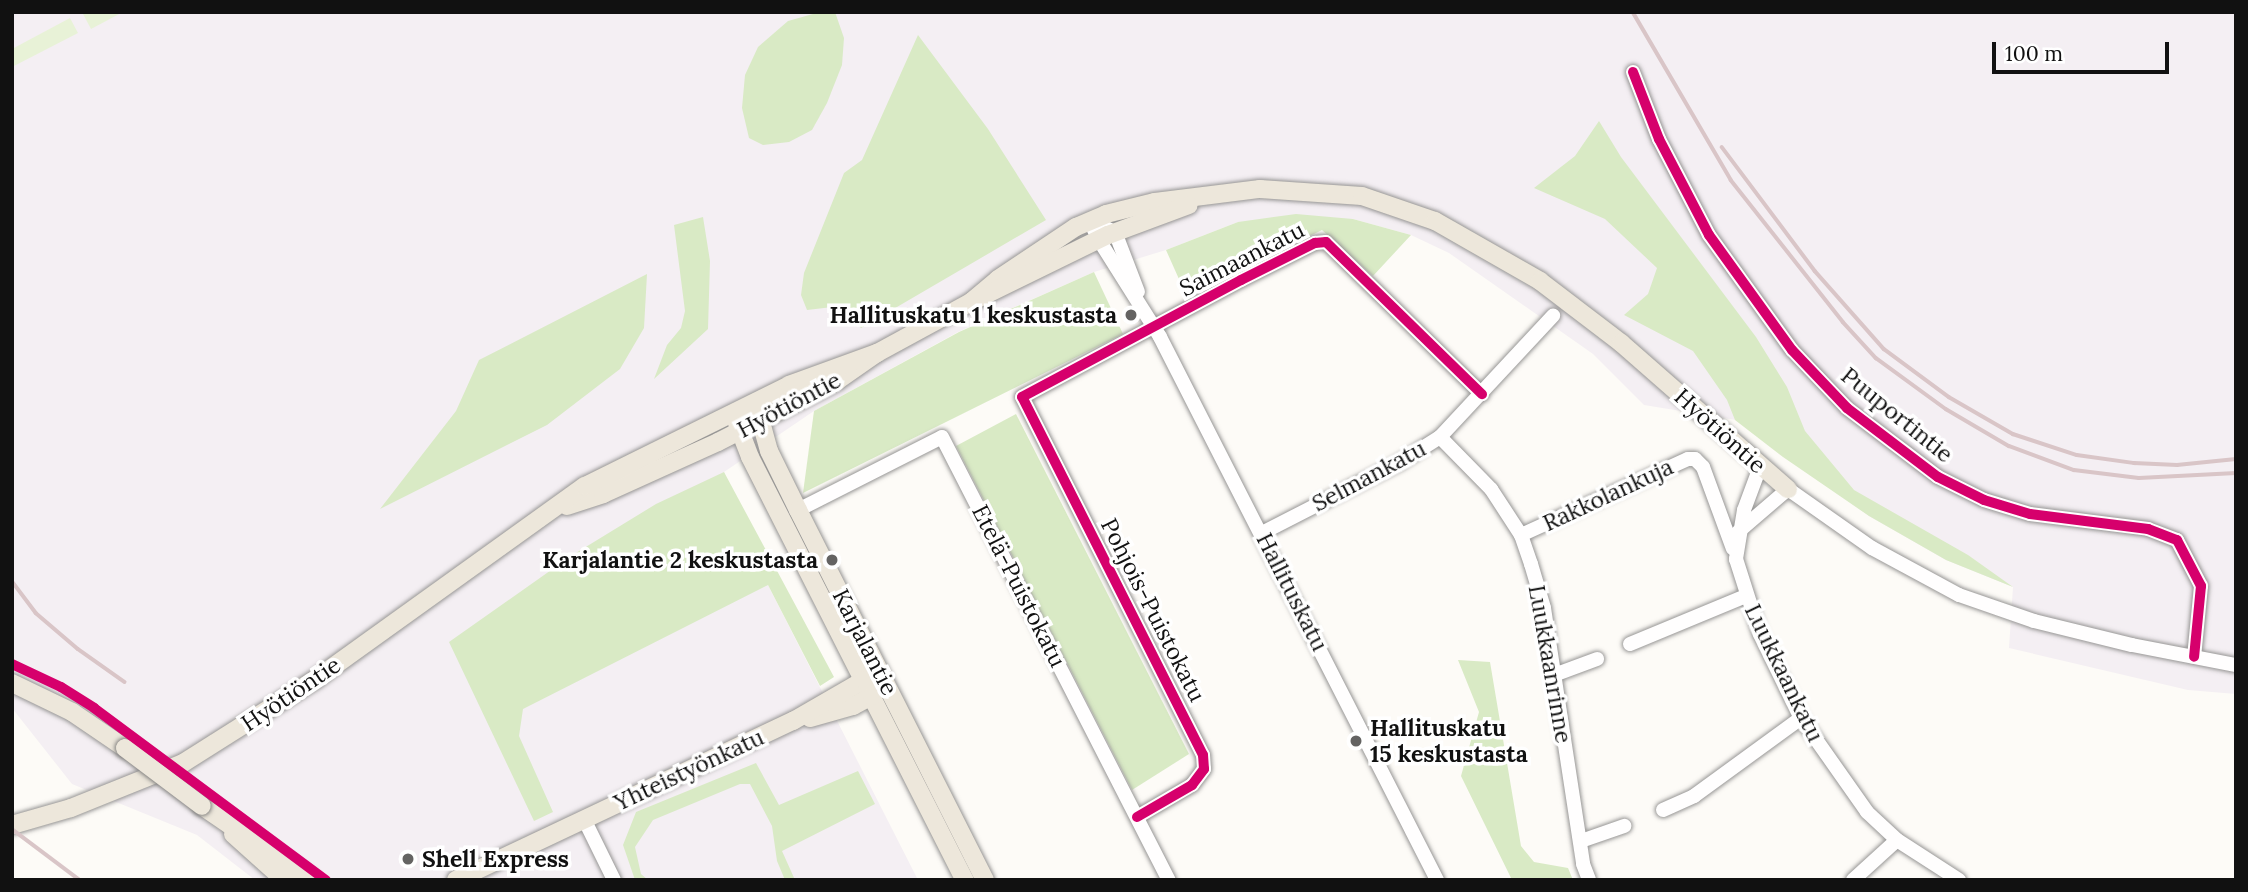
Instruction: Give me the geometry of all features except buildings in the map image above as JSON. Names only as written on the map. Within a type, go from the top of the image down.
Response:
[{"type":"main road","name":"Hyötiöntie","points":[[971,302],[998,279],[1089,219],[1155,201],[1219,193],[1301,190],[1363,196],[1405,208],[1436,221],[1540,281],[1581,311],[1788,489]]},
{"type":"main road","name":"Hyötiöntie","points":[[543,514],[603,494],[739,432],[837,381],[877,353],[971,302],[1107,236],[1219,193]]},
{"type":"main road","name":"Hyötiöntie","points":[[12,825],[71,808],[183,763],[316,679],[585,486],[755,401],[877,353]]},
{"type":"main road","name":"Karjalantie","points":[[755,401],[769,451],[797,510],[985,880]]},
{"type":"main road","name":"Karjalantie","points":[[736,412],[739,432],[965,880]]},
{"type":"main road","name":"Yhteistyönkatu","points":[[456,880],[793,721],[841,710],[868,688],[885,681]]},
{"type":"main road","points":[[12,683],[60,705],[125,748],[221,821],[250,852],[284,880]]},
{"type":"main road","points":[[221,821],[255,840],[310,880]]},
{"type":"street","name":"Puuportintie","points":[[1633,72],[1659,139],[1709,235],[1792,350],[1847,408],[1938,477],[1984,500],[2030,513],[2148,529],[2177,540],[2201,586],[2194,657]]},
{"type":"street","name":"Hallituskatu","points":[[1089,219],[1107,236],[1155,327],[1437,880]]},
{"type":"street","name":"Saimaankatu","points":[[1022,397],[1253,273],[1315,243],[1326,242],[1482,394]]},
{"type":"street","name":"Selmankatu","points":[[1262,533],[1399,463],[1440,437],[1553,316]]},
{"type":"street","name":"Pohjois-Puistokatu","points":[[1022,397],[1203,755],[1204,769],[1192,785],[1137,817]]},
{"type":"street","name":"Etelä-Puistokatu","points":[[797,510],[942,437],[1169,880]]},
{"type":"street","name":"Luukkaanrinne","points":[[1440,437],[1491,489],[1521,535],[1544,608],[1589,880]]},
{"type":"street","name":"Rakkolankuja","points":[[1521,535],[1688,458],[1695,459],[1710,483],[1736,559]]},
{"type":"street","name":"Luukkaankatu","points":[[1760,467],[1738,532],[1736,559],[1760,634],[1801,718],[1867,812],[1896,840],[1959,880]]},
{"type":"street","name":"Hyötiöntie","points":[[1788,489],[1872,548],[1959,595],[2034,621],[2236,665]]},
{"type":"street","points":[[1738,532],[1788,489]]},
{"type":"street","points":[[1630,645],[1746,596]]},
{"type":"street","points":[[1554,675],[1597,659]]},
{"type":"street","points":[[1663,810],[1694,796],[1801,718]]},
{"type":"street","points":[[584,819],[614,880]]},
{"type":"street","points":[[1581,841],[1623,826]]},
{"type":"street","points":[[1853,880],[1896,840]]},
{"type":"shaded area","points":[[12,12],[2236,12],[2236,694],[2188,690],[2009,648],[2013,587],[1946,560],[1869,516],[1736,420],[1644,405],[1593,354],[1449,253],[1411,235],[1353,219],[1238,222],[1166,250],[1094,272],[958,332],[814,411],[724,472],[768,585],[918,880],[255,880],[197,835],[72,784],[12,708]]},
{"type":"green space","points":[[82,12],[123,12],[91,29]]},
{"type":"green space","points":[[820,12],[835,12],[844,38],[842,65],[827,103],[812,130],[789,142],[763,145],[749,138],[742,108],[745,75],[758,47],[788,21]]},
{"type":"green space","points":[[70,18],[78,33],[12,67],[12,49]]},
{"type":"green space","points":[[918,35],[988,129],[1046,220],[861,328],[841,306],[807,310],[801,295],[804,273],[844,173],[862,160]]},
{"type":"green space","points":[[1599,121],[1621,157],[1756,337],[1787,387],[1805,431],[1854,490],[1968,555],[2013,587],[1946,560],[1869,516],[1783,457],[1735,420],[1727,400],[1693,351],[1624,315],[1648,294],[1657,268],[1605,219],[1534,188],[1575,156]]},
{"type":"green space","points":[[1296,214],[1353,219],[1411,235],[1373,276],[1322,230],[1187,297],[1166,250],[1238,222]]},
{"type":"green space","points":[[703,217],[710,261],[708,329],[654,379],[667,345],[681,328],[685,311],[674,225]]},
{"type":"green space","points":[[1094,272],[1123,334],[803,493],[814,411],[959,332]]},
{"type":"green space","points":[[647,274],[644,328],[620,369],[547,425],[380,509],[456,411],[479,360]]},
{"type":"green space","points":[[1016,414],[1189,754],[1132,790],[956,446]]},
{"type":"green space","points":[[724,472],[834,677],[820,686],[768,585],[523,709],[519,736],[553,812],[534,821],[449,642],[571,556],[656,504]]},
{"type":"green space","points":[[1458,660],[1490,662],[1521,846],[1534,862],[1568,868],[1573,880],[1512,880],[1461,776],[1479,712]]},
{"type":"green space","points":[[756,763],[779,805],[858,771],[875,804],[782,851],[795,880],[785,880],[777,861],[772,826],[750,784],[740,784],[653,820],[635,847],[641,874],[648,880],[635,880],[623,845],[636,812]]},
{"type":"railway","points":[[1633,12],[1731,180],[1843,322],[1876,358],[1946,409],[2009,446],[2074,470],[2139,478],[2236,473]]},
{"type":"railway","points":[[1722,147],[1815,271],[1884,349],[1949,397],[2013,434],[2077,455],[2134,463],[2177,465],[2236,459]]},
{"type":"railway","points":[[12,581],[36,613],[78,649],[125,682]]},
{"type":"railway","points":[[12,829],[80,880]]},
{"type":"cycle path","points":[[1633,72],[1659,139],[1709,235],[1792,350],[1847,408],[1938,477],[1984,500],[2030,514],[2148,529],[2177,540],[2201,586],[2194,657]]},
{"type":"cycle path","points":[[1137,817],[1192,785],[1204,769],[1203,755],[1022,397],[1241,280],[1315,243],[1326,242],[1482,394]]},
{"type":"cycle path","points":[[12,664],[61,687],[94,708],[326,880]]},
{"type":"place","name":"Hallituskatu 1 keskustasta","points":[[1131,315]]},
{"type":"place","name":"Karjalantie 2 keskustasta","points":[[832,560]]},
{"type":"place","name":"Hallituskatu 15 keskustasta","points":[[1356,741]]},
{"type":"place","name":"Shell Express","points":[[408,859]]}]
